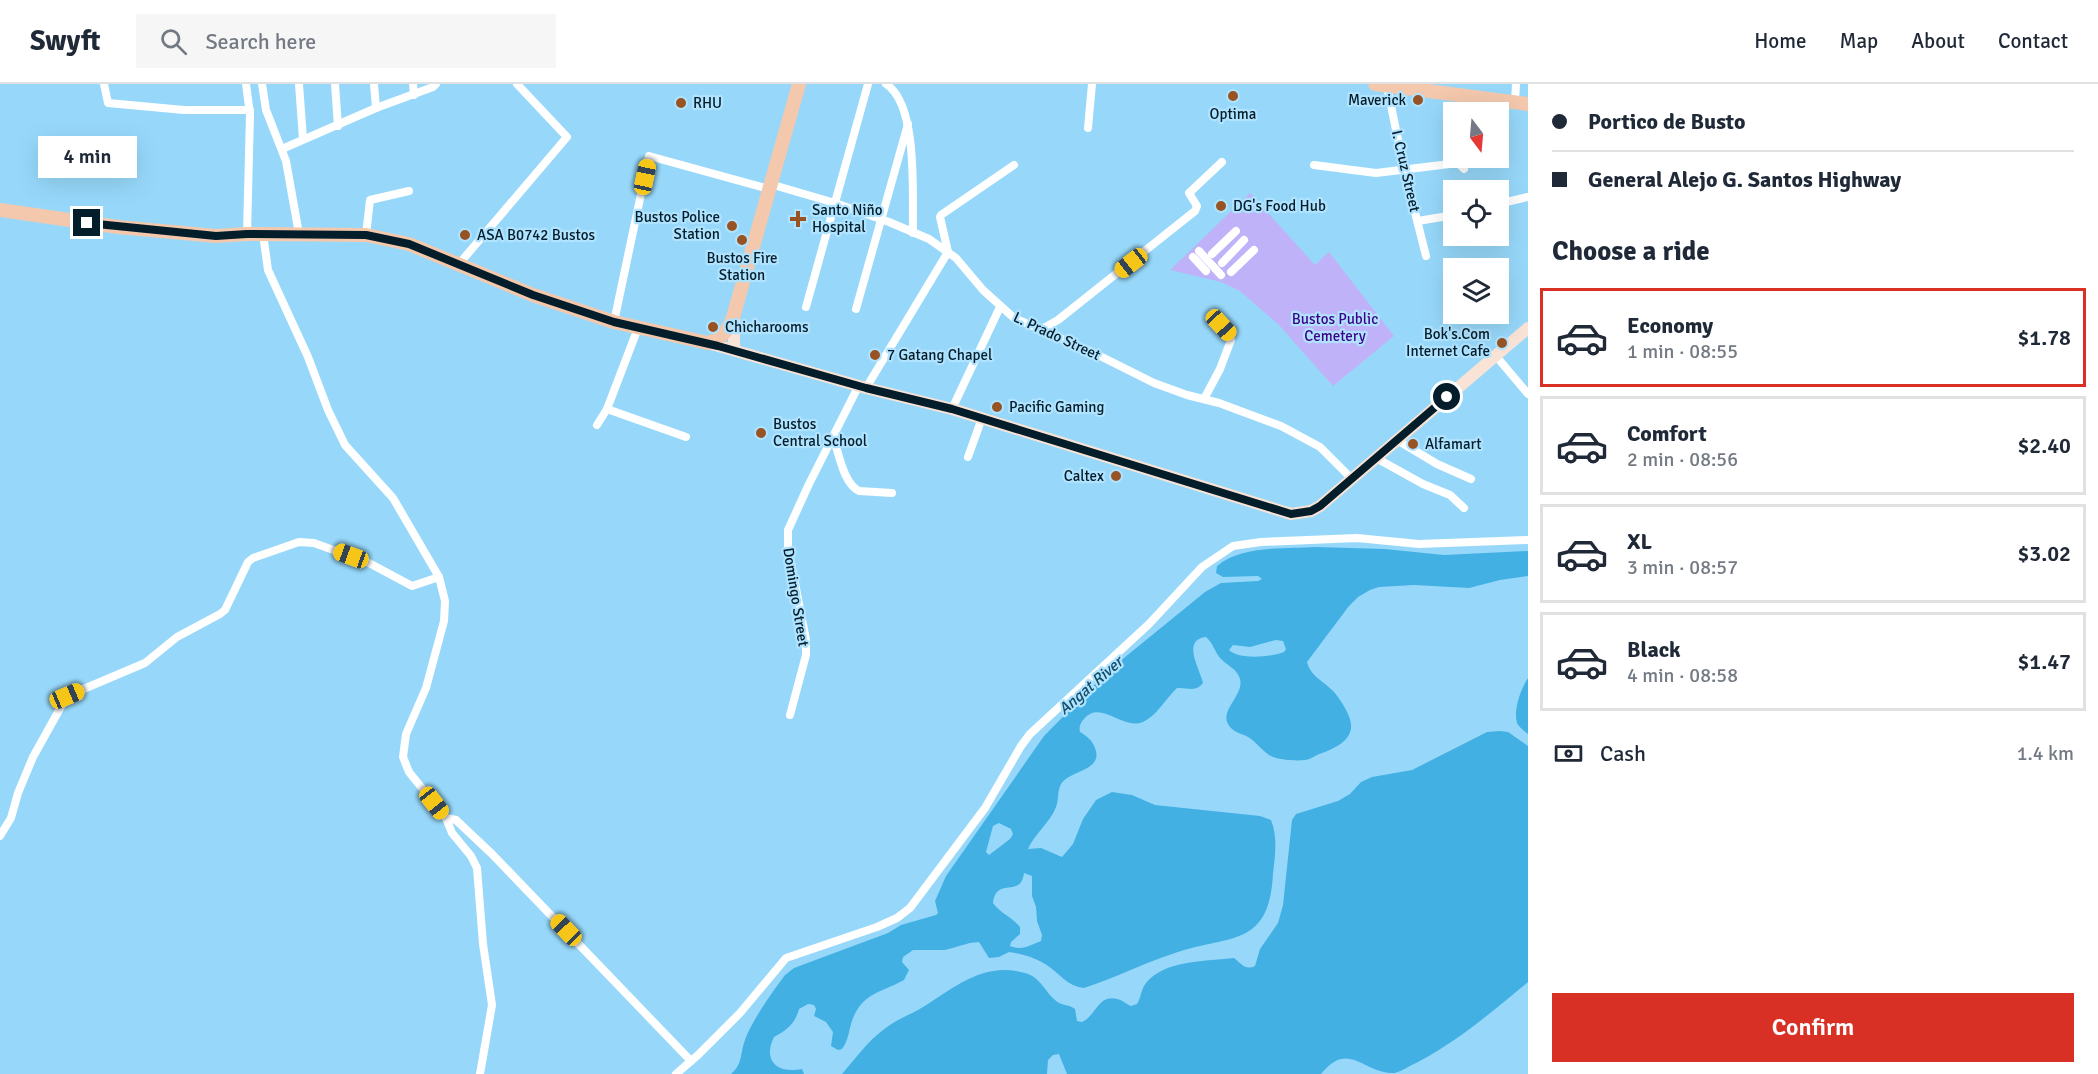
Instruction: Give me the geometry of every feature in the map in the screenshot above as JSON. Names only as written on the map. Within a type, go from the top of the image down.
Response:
[{"type":"main road","points":[[0,210],[140,229],[216,236],[366,235],[409,244],[533,295],[614,322],[708,343],[725,332],[734,314],[799,84]]},
{"type":"main road","points":[[1381,85],[1522,103]]},
{"type":"street","points":[[104,84],[108,103],[184,110],[249,110]]},
{"type":"street","points":[[246,84],[249,110],[247,234]]},
{"type":"street","points":[[262,84],[266,110],[286,160],[299,234]]},
{"type":"street","points":[[299,84],[303,139]]},
{"type":"street","points":[[334,84],[338,126]]},
{"type":"street","points":[[374,84],[376,108]]},
{"type":"street","points":[[413,84],[414,95]]},
{"type":"street","points":[[282,149],[436,84]]},
{"type":"street","points":[[459,264],[567,137],[517,84]]},
{"type":"street","points":[[806,307],[868,84]]},
{"type":"street","points":[[886,84],[899,101],[908,124],[912,156],[913,233]]},
{"type":"street","points":[[1088,128],[1092,84]]},
{"type":"street","points":[[1516,84],[1522,103]]},
{"type":"street","name":"I. Cruz Street","points":[[1381,85],[1426,256]]},
{"type":"street","points":[[856,309],[908,124]]},
{"type":"street","name":"L. Prado Street","points":[[614,322],[650,156],[836,203],[929,238],[956,258],[999,307],[1014,318],[1042,329],[1154,383],[1250,414],[1291,431],[1320,447],[1352,479]]},
{"type":"street","points":[[1042,329],[1058,320],[1195,211],[1197,206],[1188,193],[1222,162]]},
{"type":"street","points":[[1314,165],[1376,174],[1458,163],[1464,169]]},
{"type":"street","points":[[948,252],[941,215],[1014,165]]},
{"type":"street","points":[[366,235],[370,200],[409,191]]},
{"type":"street","points":[[1509,201],[1528,197]]},
{"type":"street","points":[[1418,221],[1443,217]]},
{"type":"street","points":[[1212,254],[1236,231]]},
{"type":"street","points":[[263,234],[268,270],[345,446],[393,498],[439,577],[445,602],[444,621],[426,688],[406,734],[403,758],[409,772],[446,818],[452,833],[471,856],[477,868],[483,944],[492,1005],[480,1074]]},
{"type":"street","points":[[1222,263],[1244,240]]},
{"type":"street","points":[[1231,272],[1254,250]]},
{"type":"street","name":"Domingo Street","points":[[790,715],[806,655],[804,624],[787,538],[794,513],[862,387],[948,252]]},
{"type":"street","points":[[1206,271],[1196,254],[1221,275]]},
{"type":"street","points":[[952,409],[999,307]]},
{"type":"street","points":[[734,314],[734,350]]},
{"type":"street","points":[[1204,399],[1220,369],[1231,340],[1230,335],[1221,325]]},
{"type":"street","points":[[597,425],[607,409],[638,328]]},
{"type":"street","points":[[708,343],[862,387],[952,409],[1282,512],[1300,513],[1311,511],[1352,479],[1528,328]]},
{"type":"street","points":[[1496,356],[1528,394]]},
{"type":"street","points":[[607,409],[686,437]]},
{"type":"street","points":[[968,457],[982,418]]},
{"type":"street","points":[[834,437],[847,476],[854,489],[892,493]]},
{"type":"street","points":[[1397,440],[1437,464],[1471,479]]},
{"type":"street","points":[[1376,458],[1450,495],[1464,508]]},
{"type":"street","points":[[676,1074],[754,998],[786,958],[877,927],[897,918],[910,908],[986,808],[1030,734],[1149,624],[1203,567],[1225,549],[1245,543],[1357,538],[1419,544],[1528,540]]},
{"type":"street","points":[[0,836],[11,819],[18,793],[33,757],[67,696],[145,663],[177,637],[220,614],[225,610],[248,562],[253,558],[299,542],[314,543],[369,563],[412,586],[439,577]]},
{"type":"street","points":[[446,818],[456,820],[492,854],[691,1061]]},
{"type":"green space","name":"Bustos Public Cemetery","points":[[1250,193],[1315,265],[1329,252],[1394,336],[1333,386],[1279,325],[1240,291],[1221,282],[1170,270]]},
{"type":"water","points":[[1316,547],[1385,549],[1444,555],[1528,551],[1528,576],[1469,588],[1414,585],[1379,587],[1358,597],[1307,662],[1315,675],[1334,692],[1342,703],[1350,720],[1351,730],[1340,744],[1306,760],[1273,757],[1251,739],[1232,729],[1226,717],[1238,692],[1239,676],[1219,657],[1206,637],[1199,639],[1193,649],[1203,683],[1200,686],[1194,689],[1177,688],[1156,713],[1140,723],[1125,722],[1097,712],[1090,714],[1083,721],[1080,725],[1080,732],[1094,745],[1095,761],[1091,766],[1065,779],[1061,784],[1053,813],[1028,849],[1041,848],[1062,857],[1073,844],[1083,819],[1096,800],[1112,792],[1132,795],[1155,805],[1260,816],[1271,820],[1275,833],[1275,853],[1270,898],[1264,915],[1254,927],[1243,934],[1175,953],[1084,988],[1072,985],[1045,964],[1028,956],[1009,952],[999,957],[989,958],[979,942],[945,950],[913,950],[903,957],[902,962],[909,970],[904,980],[868,998],[857,1009],[842,1049],[838,1050],[831,1046],[833,1032],[826,1022],[814,1016],[816,1009],[814,1005],[808,1004],[799,1009],[790,1026],[774,1037],[770,1053],[774,1064],[786,1069],[802,1069],[804,1074],[731,1074],[739,1062],[752,1024],[785,975],[794,968],[888,933],[901,925],[938,913],[935,901],[946,876],[1044,736],[1108,671],[1205,592],[1221,583],[1262,579],[1258,576],[1223,577],[1216,573],[1217,566],[1238,554],[1251,551]],"holes":[[[1276,640],[1283,641],[1286,649],[1284,652],[1264,656],[1247,656],[1229,650],[1233,645],[1250,647]],[[999,823],[1011,829],[1013,834],[989,855],[986,852],[993,826]],[[1024,873],[1032,876],[1032,896],[1042,935],[1041,941],[1019,948],[1010,946],[1020,934],[1020,927],[993,903],[999,891],[1003,888],[1014,887],[1022,881]]]},
{"type":"water","points":[[1528,678],[1528,734],[1517,723],[1516,712],[1518,699]]},
{"type":"water","points":[[1487,732],[1508,732],[1528,746],[1528,982],[1460,1036],[1416,1063],[1395,1073],[1374,1069],[1356,1061],[1340,1059],[1321,1074],[1067,1074],[1059,1054],[1053,1055],[1048,1060],[1047,1074],[842,1074],[866,1045],[888,1026],[959,984],[983,973],[1010,970],[1030,975],[1057,1002],[1075,1009],[1077,1021],[1082,1022],[1101,1002],[1111,998],[1131,1006],[1137,1004],[1143,988],[1154,975],[1175,966],[1234,958],[1246,967],[1255,966],[1260,949],[1278,923],[1283,905],[1292,820],[1296,814],[1338,801],[1350,794],[1361,782],[1372,777],[1412,770]]},
{"type":"place","name":"Optima","points":[[1233,96]]},
{"type":"place","name":"Maverick","points":[[1418,100]]},
{"type":"place","name":"RHU","points":[[681,103]]},
{"type":"place","name":"DG's Food Hub","points":[[1221,206]]},
{"type":"place","name":"Santo Niño Hospital","points":[[798,219]]},
{"type":"place","name":"Bustos Police Station","points":[[732,226]]},
{"type":"place","name":"ASA B0742 Bustos","points":[[465,235]]},
{"type":"place","name":"Bustos Fire Station","points":[[742,240]]},
{"type":"place","name":"Chicharooms","points":[[713,327]]},
{"type":"place","name":"Bok's.Com Internet Cafe","points":[[1502,343]]},
{"type":"place","name":"7 Gatang Chapel","points":[[875,355]]},
{"type":"place","name":"Pacific Gaming","points":[[997,407]]},
{"type":"place","name":"Bustos Central School","points":[[761,433]]},
{"type":"place","name":"Alfamart","points":[[1413,444]]},
{"type":"place","name":"Caltex","points":[[1116,476]]},
{"type":"route","points":[[87,223],[216,236],[366,235],[409,244],[533,295],[614,322],[718,346],[866,388],[952,409],[1291,514],[1311,511],[1320,506],[1447,397]]},
{"type":"water label","name":"Angat River","points":[[1090,685]]}]
